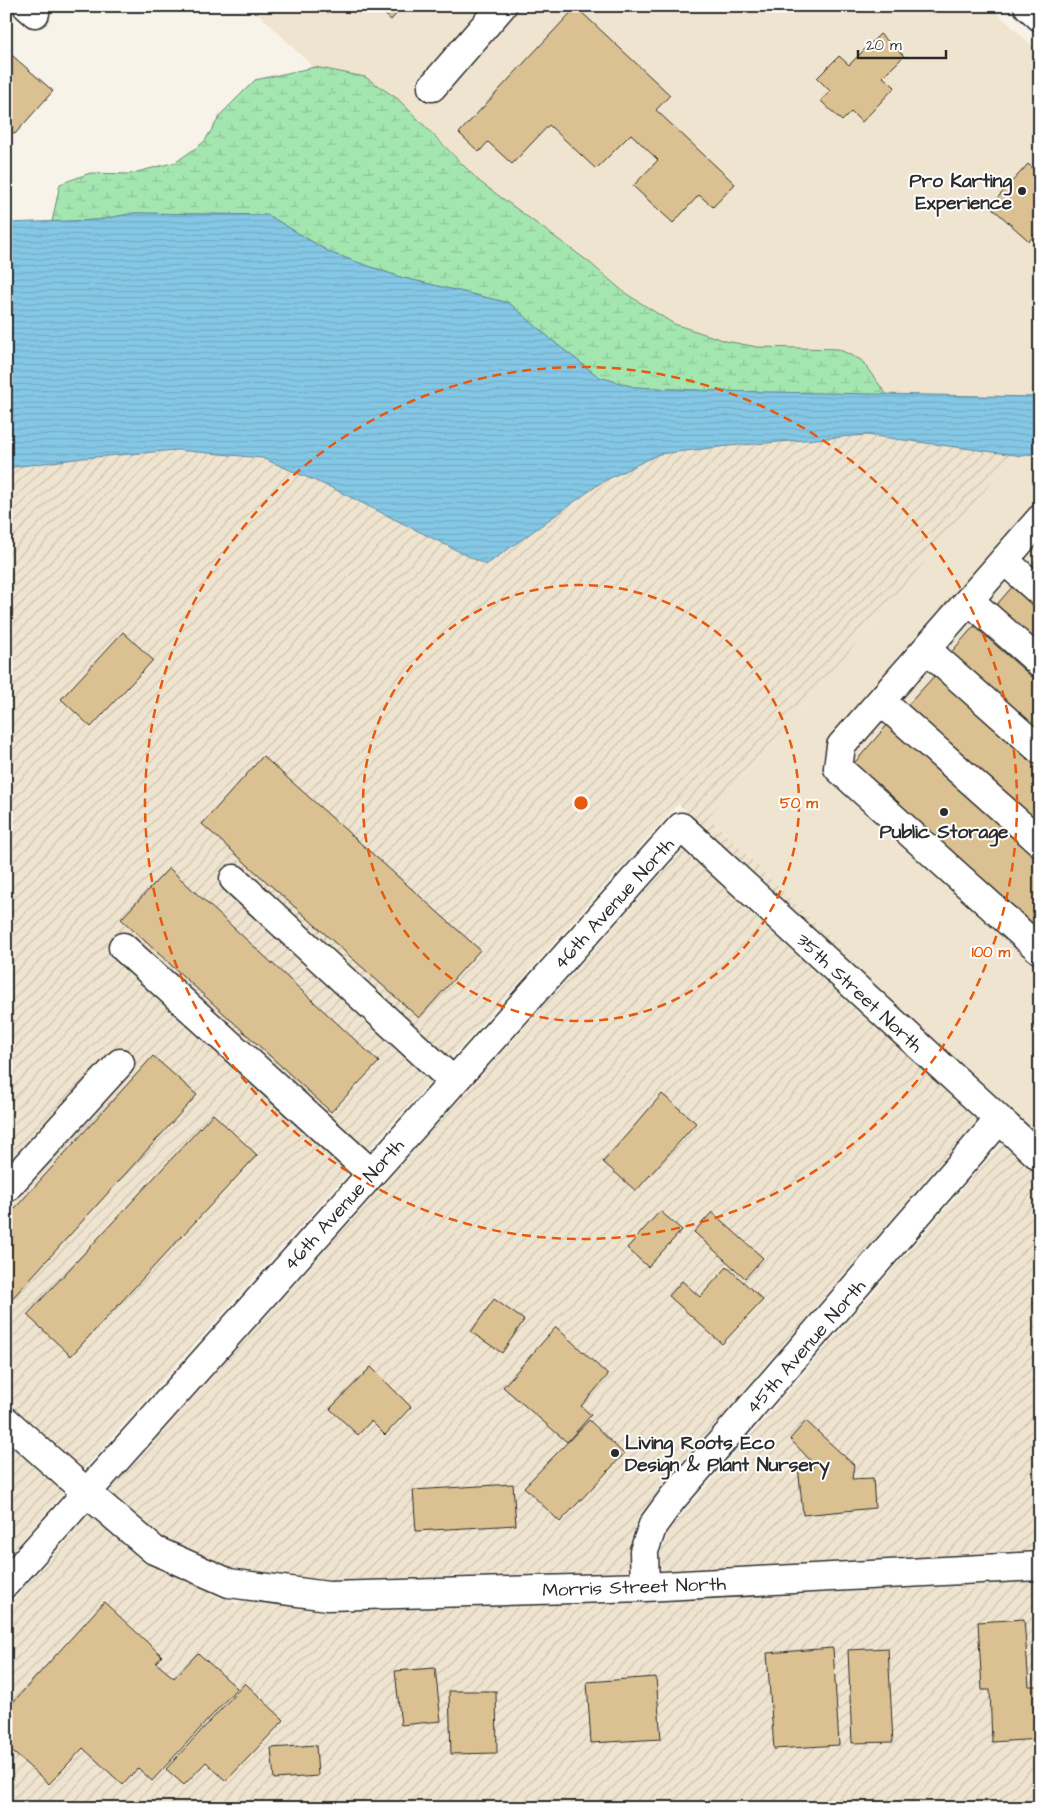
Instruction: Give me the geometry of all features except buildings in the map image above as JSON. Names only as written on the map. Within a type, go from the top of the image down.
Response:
[{"type":"main road","points":[[432,87],[502,6]]},
{"type":"main road","points":[[1028,6],[1040,17]]},
{"type":"main road","points":[[1039,520],[841,746],[838,768],[1040,950]]},
{"type":"main road","points":[[1004,560],[1040,592]]},
{"type":"main road","points":[[968,600],[1040,663]]},
{"type":"main road","points":[[926,649],[1040,750]]},
{"type":"main road","points":[[881,701],[1040,842]]},
{"type":"main road","name":"46th Avenue North","points":[[6,1583],[681,827]]},
{"type":"main road","name":"35th Street North","points":[[681,827],[1040,1157]]},
{"type":"main road","points":[[234,879],[453,1081]]},
{"type":"main road","points":[[123,947],[371,1173]]},
{"type":"main road","points":[[6,1188],[120,1063]]},
{"type":"main road","name":"45th Avenue North","points":[[645,1587],[644,1551],[653,1525],[679,1492],[999,1120]]},
{"type":"main road","name":"Morris Street North","points":[[6,1421],[154,1550],[228,1583],[328,1596],[645,1587],[1040,1566]]},
{"type":"shaded area","points":[[251,6],[990,6],[1040,53],[1040,397],[887,395],[861,360],[791,349],[757,347],[726,341],[674,324],[625,293],[589,262],[480,182],[432,132],[313,67]]},
{"type":"shaded area","points":[[866,435],[1023,456],[1012,459],[709,817],[905,1013],[678,804],[83,1469],[6,1400],[6,468],[83,458],[177,450],[262,458],[332,488],[486,565],[602,482],[659,454],[729,446]]},
{"type":"shaded area","points":[[1040,452],[1040,1137],[905,1013],[709,817],[1012,459]]},
{"type":"shaded area","points":[[683,850],[977,1120],[659,1489],[638,1518],[629,1544],[629,1571],[327,1580],[231,1567],[162,1536],[109,1492]]},
{"type":"shaded area","points":[[1002,1143],[1040,1177],[1040,1550],[661,1570],[660,1555],[668,1533],[686,1510]]},
{"type":"shaded area","points":[[6,1441],[64,1492],[6,1558]]},
{"type":"shaded area","points":[[89,1514],[145,1561],[212,1592],[212,1596],[226,1598],[238,1604],[240,1600],[330,1612],[647,1602],[661,1604],[662,1602],[1040,1582],[1040,1808],[6,1808],[6,1609]]},
{"type":"green space","points":[[315,67],[365,77],[398,99],[480,182],[589,262],[625,293],[674,324],[726,341],[757,347],[838,349],[861,360],[887,395],[634,387],[599,377],[509,303],[400,277],[331,253],[268,215],[135,213],[97,220],[52,222],[60,184],[90,173],[129,174],[176,162],[204,142],[222,113],[255,80]]},
{"type":"water","points":[[135,213],[268,215],[331,253],[400,277],[509,303],[599,377],[634,387],[714,391],[1040,397],[1040,452],[1023,456],[866,435],[729,446],[659,454],[602,482],[486,565],[332,488],[262,458],[177,450],[83,458],[6,468],[6,223],[97,220]]},
{"type":"place","name":"Pro Karting Experience","points":[[1022,191]]},
{"type":"place","name":"Public Storage","points":[[944,812]]},
{"type":"place","name":"Living Roots Eco Design & Plant Nursery","points":[[615,1453]]}]
